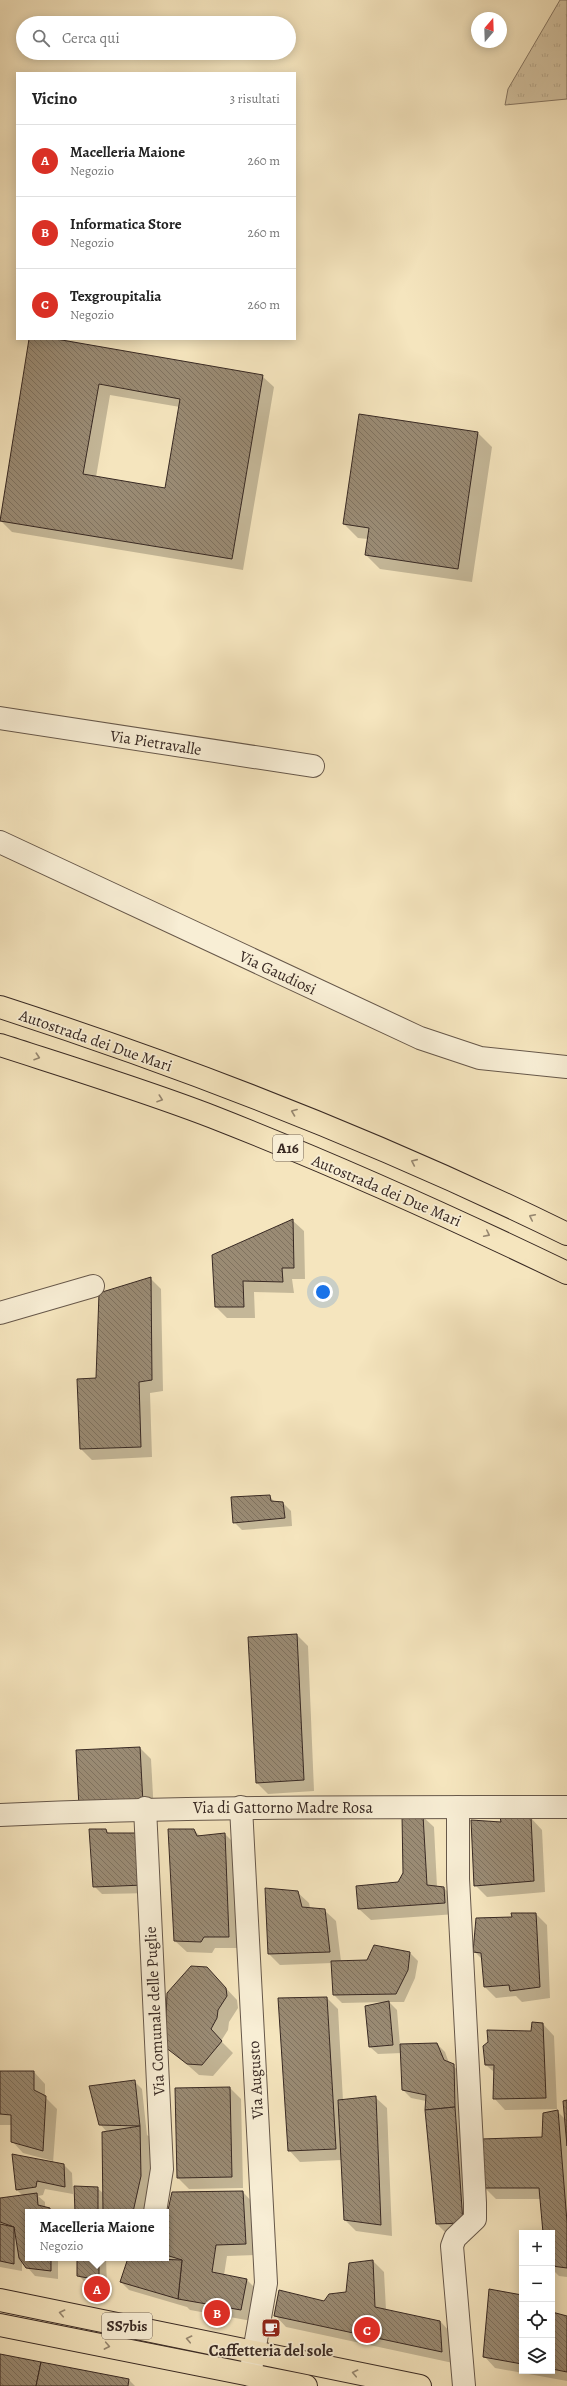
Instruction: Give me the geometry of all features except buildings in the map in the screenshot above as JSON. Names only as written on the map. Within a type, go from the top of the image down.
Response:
[{"type":"main road","name":"Autostrada dei Due Mari","points":[[0,1007],[90,1036],[209,1079],[358,1137],[490,1196],[567,1234]]},
{"type":"main road","name":"Autostrada dei Due Mari","points":[[0,1045],[211,1117],[343,1170],[474,1228],[567,1273]]},
{"type":"main road","name":"SS7bis","points":[[0,2300],[420,2386]]},
{"type":"main road","name":"SS7bis","points":[[0,2325],[306,2386]]},
{"type":"street","name":"Via Pietravalle","points":[[0,718],[313,766]]},
{"type":"street","name":"Via Gaudiosi","points":[[0,842],[420,1038],[480,1058],[567,1067]]},
{"type":"street","points":[[0,1314],[93,1286]]},
{"type":"street","name":"Via Augusto","points":[[241,1807],[266,2283],[254,2352]]},
{"type":"street","points":[[458,1807],[458,1879],[475,2203],[475,2219],[455,2238],[452,2246],[464,2386]]},
{"type":"street","name":"Via di Gattorno Madre Rosa","points":[[0,1816],[145,1808],[567,1807]]},
{"type":"street","name":"Via Comunale delle Puglie","points":[[145,1808],[162,2169],[155,2209]]},
{"type":"street","points":[[250,2375],[254,2352]]},
{"type":"green space","points":[[560,0],[567,0],[567,99],[505,105],[508,89]]},
{"type":"place","name":"Macelleria Maione","points":[[97,2289]]},
{"type":"place","name":"Informatica Store","points":[[217,2313]]},
{"type":"place","name":"Caffetteria del sole","points":[[271,2328]]},
{"type":"place","name":"Texgroupitalia","points":[[367,2330]]}]
